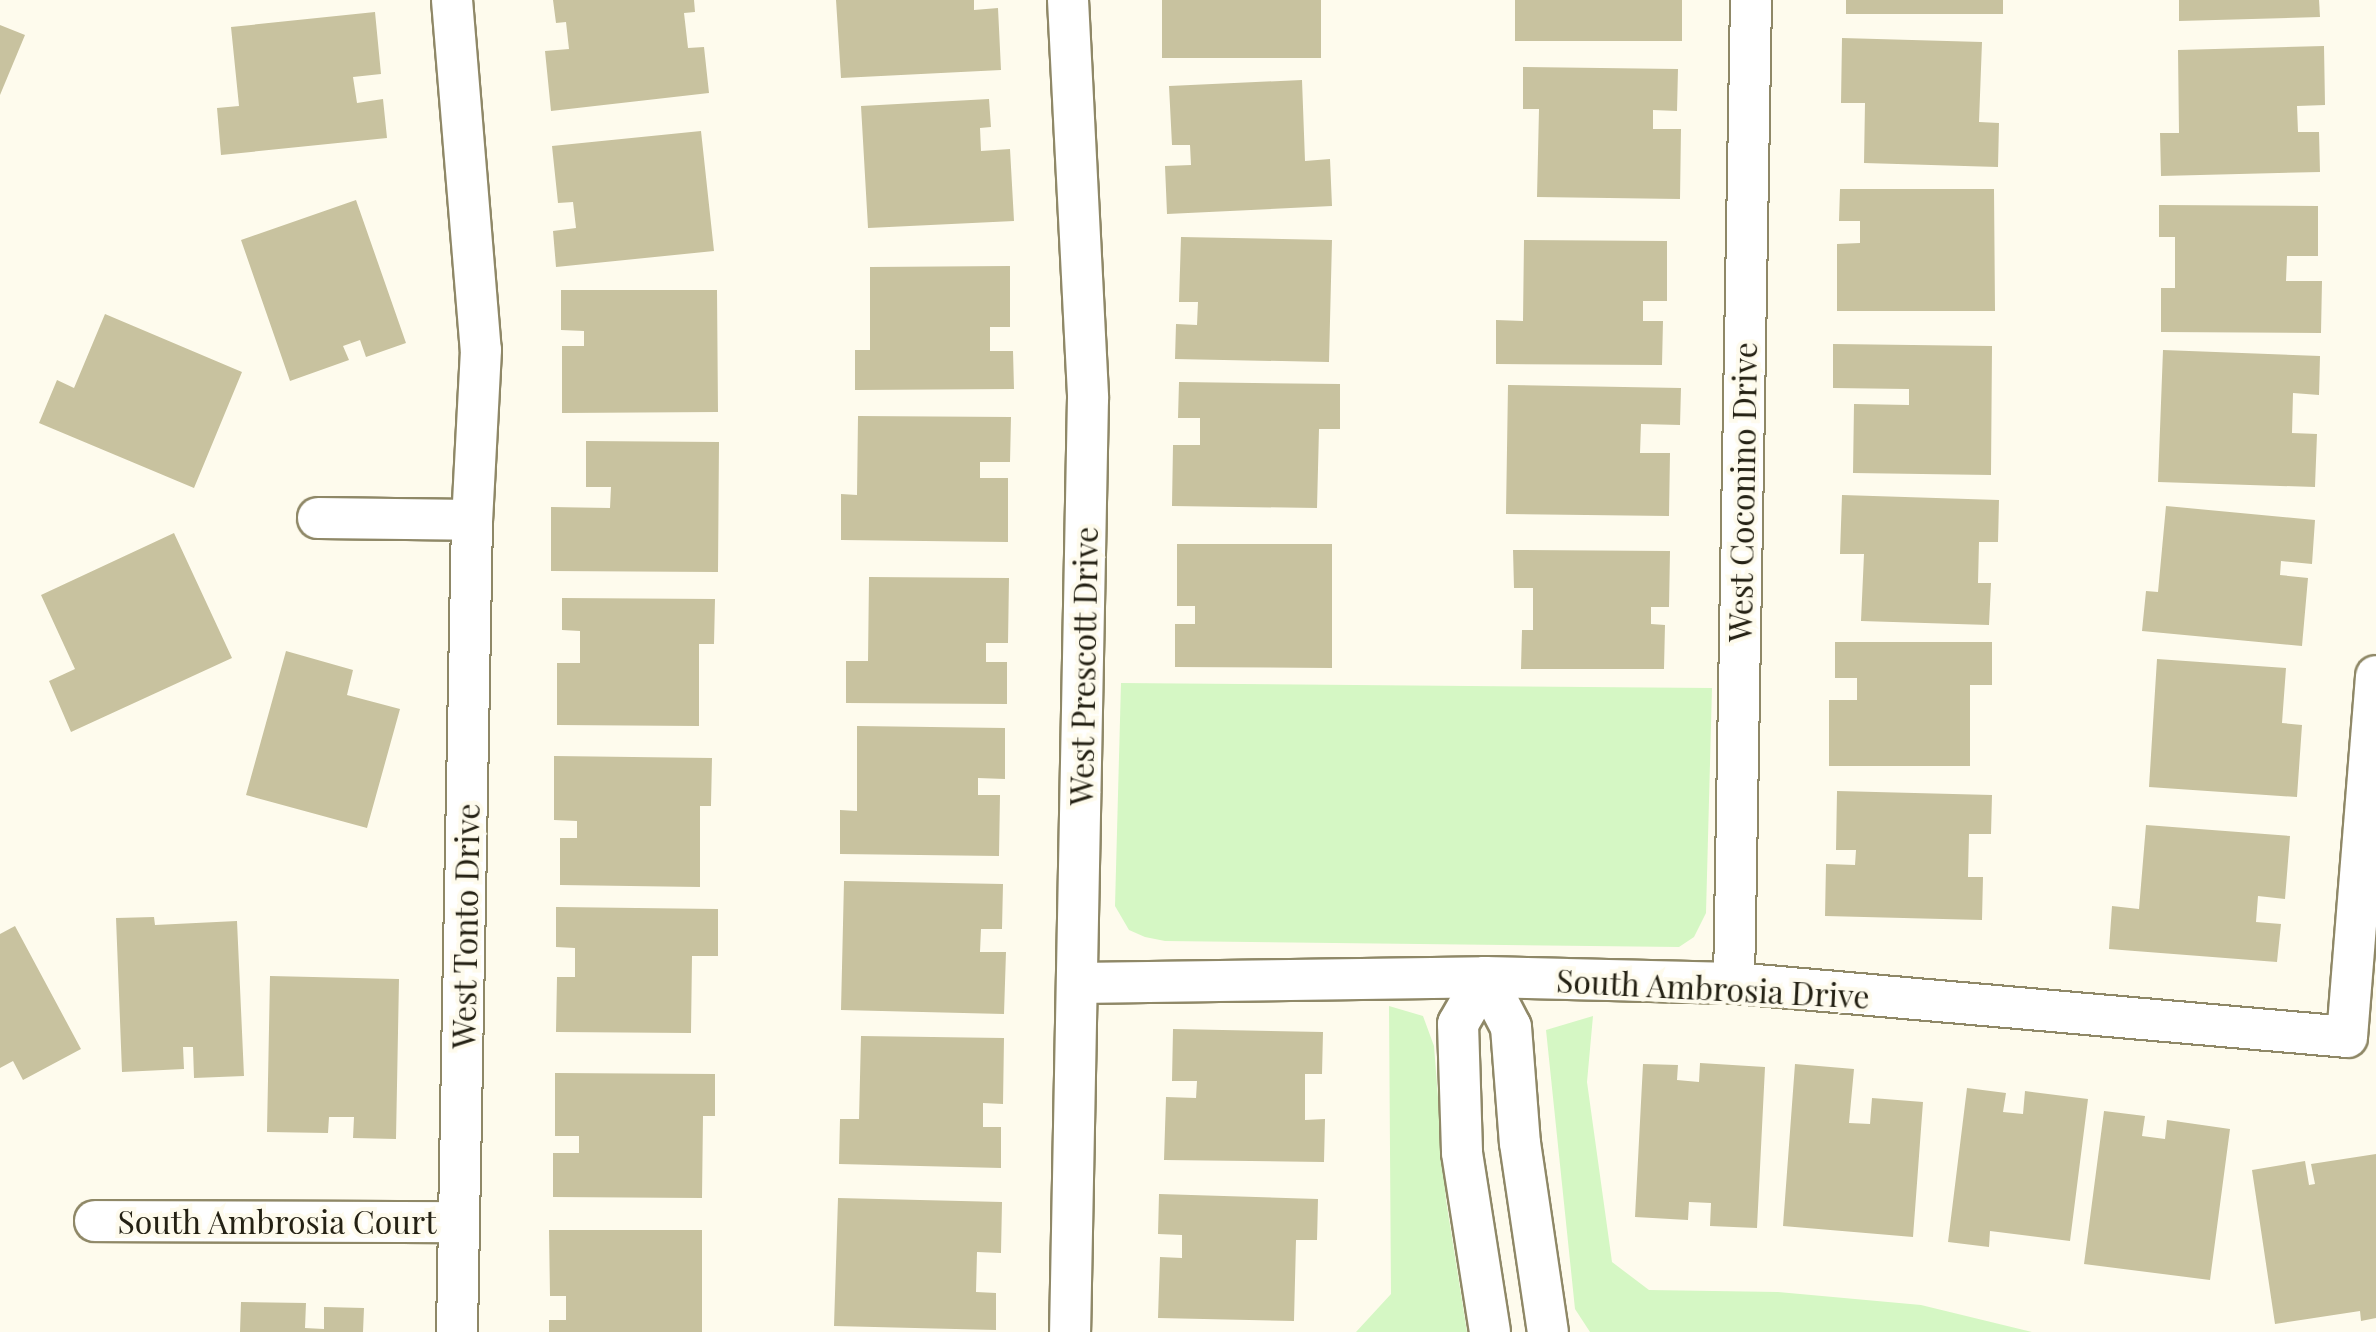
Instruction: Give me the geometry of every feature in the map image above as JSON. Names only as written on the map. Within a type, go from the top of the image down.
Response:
[{"type":"street","name":"West Tonto Drive","points":[[452,0],[480,350],[472,520],[458,1332]]},
{"type":"street","name":"West Prescott Drive","points":[[1068,0],[1088,398],[1070,1332]]},
{"type":"street","name":"West Coconino Drive","points":[[1734,983],[1751,0]]},
{"type":"street","points":[[318,518],[472,520]]},
{"type":"street","name":"South Ambrosia Drive","points":[[1078,983],[1485,977],[1734,983],[2347,1037],[2376,676]]},
{"type":"street","points":[[1485,977],[1458,1024],[1462,1153],[1490,1332]]},
{"type":"street","points":[[1485,977],[1511,1026],[1520,1142],[1548,1332]]},
{"type":"street","name":"South Ambrosia Court","points":[[94,1221],[460,1222]]},
{"type":"green space","points":[[1121,683],[1712,688],[1706,913],[1694,937],[1679,947],[1165,941],[1145,937],[1129,930],[1115,906]]},
{"type":"green space","points":[[1389,1006],[1423,1016],[1434,1046],[1446,1200],[1467,1332],[1356,1332],[1391,1294]]},
{"type":"green space","points":[[1593,1016],[1587,1082],[1612,1262],[1649,1290],[1778,1292],[1921,1305],[2032,1332],[1590,1332],[1575,1309],[1546,1030]]},
{"type":"building","points":[[553,0],[694,0],[695,12],[684,13],[688,48],[704,47],[709,93],[551,111],[545,51],[569,49],[566,22],[556,23]]},
{"type":"building","points":[[836,0],[974,0],[974,10],[998,8],[1001,70],[841,78]]},
{"type":"building","points":[[1162,0],[1321,0],[1321,58],[1162,58]]},
{"type":"building","points":[[1515,0],[1682,0],[1682,41],[1515,41]]},
{"type":"building","points":[[1846,0],[2003,0],[2003,14],[1846,14]]},
{"type":"building","points":[[2179,0],[2319,0],[2320,17],[2179,21]]},
{"type":"building","points":[[375,12],[381,74],[353,77],[357,103],[383,99],[387,138],[221,155],[217,108],[239,106],[231,27]]},
{"type":"building","points":[[0,25],[25,35],[0,95]]},
{"type":"building","points":[[1842,38],[1982,42],[1979,122],[1999,123],[1998,167],[1864,163],[1865,103],[1841,103]]},
{"type":"building","points":[[2324,46],[2325,105],[2297,106],[2298,132],[2319,132],[2320,172],[2161,176],[2160,133],[2179,133],[2178,50]]},
{"type":"building","points":[[1523,67],[1678,69],[1677,111],[1653,110],[1653,129],[1681,129],[1680,199],[1537,197],[1539,109],[1523,109]]},
{"type":"building","points":[[1302,80],[1305,161],[1330,159],[1332,206],[1167,214],[1165,166],[1191,165],[1190,145],[1172,145],[1169,86]]},
{"type":"building","points":[[989,99],[991,127],[980,128],[981,151],[1010,149],[1014,221],[868,228],[861,106]]},
{"type":"building","points":[[701,131],[714,251],[556,267],[553,231],[576,228],[573,202],[558,203],[552,146]]},
{"type":"building","points":[[1840,189],[1994,189],[1995,311],[1837,311],[1837,244],[1860,243],[1860,221],[1839,221]]},
{"type":"building","points":[[356,200],[406,343],[366,357],[360,340],[343,346],[349,360],[290,381],[241,240]]},
{"type":"building","points":[[2159,205],[2318,206],[2318,256],[2287,256],[2286,281],[2322,281],[2321,333],[2161,332],[2161,288],[2175,288],[2175,237],[2159,237]]},
{"type":"building","points":[[1181,237],[1332,240],[1329,362],[1175,359],[1176,324],[1197,325],[1198,302],[1179,302]]},
{"type":"building","points":[[1524,240],[1667,241],[1667,301],[1643,301],[1643,321],[1663,321],[1662,365],[1496,364],[1496,320],[1523,321]]},
{"type":"building","points":[[1010,266],[1010,327],[990,327],[990,351],[1013,351],[1014,389],[855,390],[855,350],[870,350],[870,267]]},
{"type":"building","points":[[561,290],[717,290],[718,412],[562,413],[562,346],[584,346],[584,331],[561,330]]},
{"type":"building","points":[[105,314],[242,372],[194,488],[39,423],[57,380],[74,388]]},
{"type":"building","points":[[1833,344],[1992,346],[1991,475],[1853,473],[1854,404],[1909,405],[1909,389],[1833,388]]},
{"type":"building","points":[[2163,350],[2320,356],[2319,395],[2293,393],[2292,433],[2317,434],[2315,487],[2158,482]]},
{"type":"building","points":[[1179,382],[1340,384],[1340,429],[1319,429],[1317,508],[1172,506],[1173,445],[1200,445],[1200,418],[1178,418]]},
{"type":"building","points":[[1508,385],[1681,388],[1680,425],[1641,424],[1640,453],[1670,453],[1669,516],[1506,514]]},
{"type":"building","points":[[858,416],[1011,417],[1010,462],[980,462],[980,478],[1008,478],[1008,542],[841,540],[841,494],[857,495]]},
{"type":"building","points":[[586,441],[719,442],[718,572],[551,571],[551,507],[610,508],[611,487],[586,487]]},
{"type":"building","points":[[1842,495],[1999,500],[1998,542],[1979,542],[1978,583],[1991,583],[1989,625],[1861,621],[1864,554],[1840,554]]},
{"type":"building","points":[[2166,506],[2315,520],[2312,564],[2281,561],[2280,575],[2308,578],[2302,646],[2142,631],[2146,591],[2158,592]]},
{"type":"building","points":[[174,533],[232,658],[71,732],[49,681],[75,669],[41,595]]},
{"type":"building","points":[[1177,544],[1332,544],[1332,668],[1175,667],[1175,624],[1195,624],[1195,606],[1177,606]]},
{"type":"building","points":[[1513,550],[1670,551],[1669,607],[1651,607],[1651,624],[1665,625],[1664,669],[1521,669],[1522,630],[1533,630],[1533,588],[1514,588]]},
{"type":"building","points":[[869,577],[1009,578],[1008,643],[986,643],[986,662],[1007,662],[1007,704],[846,703],[846,661],[868,661]]},
{"type":"building","points":[[562,598],[715,599],[714,644],[699,644],[699,726],[557,725],[557,663],[580,663],[580,631],[562,630]]},
{"type":"building","points":[[1835,642],[1992,642],[1992,685],[1970,685],[1970,766],[1829,766],[1829,700],[1857,700],[1857,678],[1835,678]]},
{"type":"building","points":[[286,651],[353,670],[347,695],[400,709],[367,828],[246,795]]},
{"type":"building","points":[[2157,659],[2286,668],[2282,723],[2302,725],[2297,797],[2149,787]]},
{"type":"building","points":[[857,726],[1005,728],[1005,779],[978,778],[978,795],[1000,795],[999,856],[840,854],[840,810],[857,811]]},
{"type":"building","points":[[554,756],[712,758],[711,806],[700,806],[700,887],[560,885],[560,838],[577,838],[577,821],[554,820]]},
{"type":"building","points":[[1837,791],[1992,795],[1991,834],[1969,834],[1968,877],[1983,877],[1982,920],[1825,916],[1826,864],[1855,865],[1856,850],[1836,850]]},
{"type":"building","points":[[2146,825],[2290,836],[2285,899],[2258,896],[2256,922],[2281,924],[2277,962],[2109,949],[2112,906],[2139,909]]},
{"type":"building","points":[[844,881],[1003,884],[1002,929],[981,929],[980,952],[1006,952],[1004,1014],[841,1010]]},
{"type":"building","points":[[556,907],[718,909],[718,956],[692,956],[691,1033],[556,1032],[557,977],[575,977],[575,948],[556,947]]},
{"type":"building","points":[[154,917],[155,925],[237,921],[244,1076],[194,1078],[193,1047],[183,1047],[184,1069],[122,1072],[116,918]]},
{"type":"building","points":[[15,926],[81,1049],[23,1080],[13,1061],[0,1068],[0,934]]},
{"type":"building","points":[[270,976],[399,979],[396,1139],[353,1138],[354,1117],[329,1117],[328,1133],[267,1132]]},
{"type":"building","points":[[1173,1029],[1323,1032],[1322,1074],[1305,1074],[1305,1120],[1325,1119],[1324,1162],[1164,1160],[1166,1097],[1196,1098],[1197,1081],[1172,1081]]},
{"type":"building","points":[[861,1036],[1004,1038],[1003,1104],[983,1103],[983,1127],[1001,1127],[1001,1168],[839,1164],[840,1119],[859,1119]]},
{"type":"building","points":[[1700,1063],[1765,1067],[1757,1228],[1710,1226],[1711,1203],[1689,1202],[1688,1220],[1635,1217],[1643,1064],[1678,1065],[1677,1080],[1699,1082]]},
{"type":"building","points":[[1795,1064],[1854,1069],[1849,1123],[1870,1124],[1872,1098],[1923,1102],[1913,1237],[1783,1226]]},
{"type":"building","points":[[555,1073],[715,1074],[715,1116],[703,1116],[702,1198],[553,1197],[553,1153],[579,1153],[579,1136],[555,1136]]},
{"type":"building","points":[[1967,1088],[2006,1093],[2003,1112],[2023,1114],[2025,1091],[2088,1099],[2070,1241],[1990,1231],[1989,1247],[1948,1242]]},
{"type":"building","points":[[2104,1111],[2145,1116],[2142,1136],[2165,1139],[2167,1120],[2230,1129],[2210,1280],[2084,1264]]},
{"type":"building","points":[[2376,1154],[2376,1318],[2361,1321],[2360,1311],[2275,1324],[2252,1170],[2305,1161],[2309,1185],[2315,1184],[2311,1164]]},
{"type":"building","points":[[1159,1194],[1318,1199],[1317,1240],[1296,1240],[1294,1321],[1158,1318],[1160,1257],[1182,1258],[1182,1235],[1158,1234]]},
{"type":"building","points":[[838,1198],[1002,1202],[1001,1253],[977,1252],[976,1292],[996,1293],[996,1330],[834,1326]]},
{"type":"building","points":[[549,1230],[702,1230],[702,1332],[549,1332],[549,1320],[566,1320],[566,1296],[550,1296]]},
{"type":"building","points":[[241,1302],[306,1303],[305,1328],[324,1329],[324,1307],[364,1308],[363,1332],[240,1332]]}]
